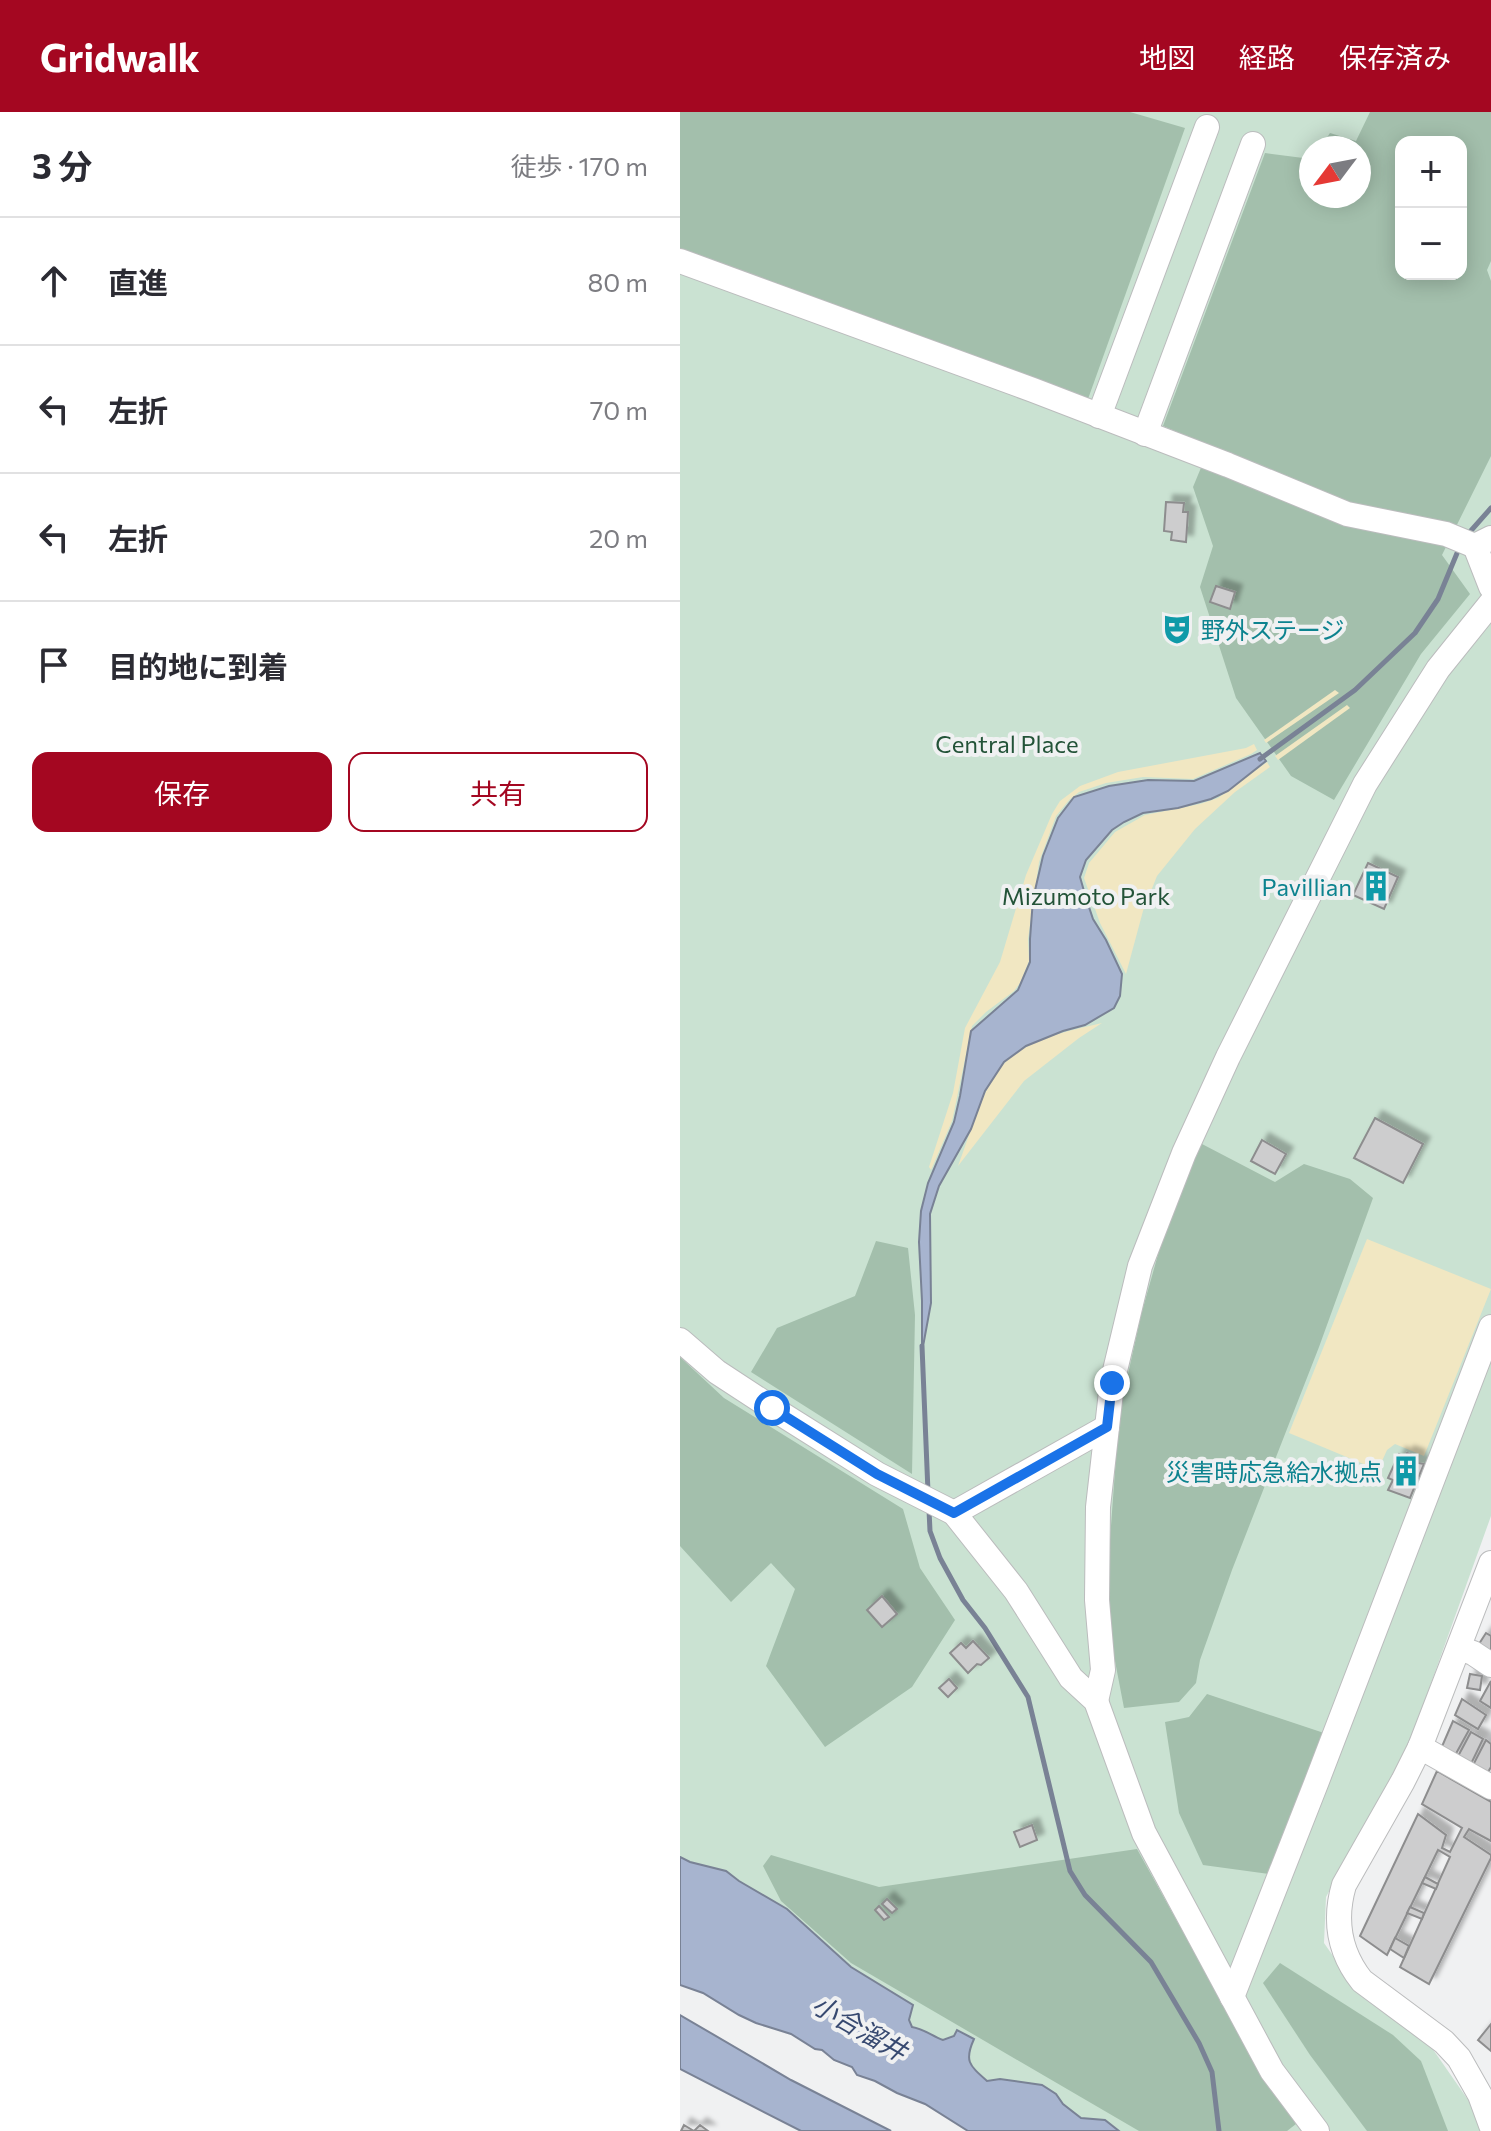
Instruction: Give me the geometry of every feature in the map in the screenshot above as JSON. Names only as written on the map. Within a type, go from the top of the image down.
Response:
[{"type":"street","points":[[1099,416],[1207,127]]},
{"type":"street","points":[[1145,434],[1253,144]]},
{"type":"street","points":[[680,261],[1099,416],[1347,514],[1473,541],[1491,587]]},
{"type":"street","points":[[1096,1701],[1103,1670],[1097,1600],[1098,1507],[1112,1383],[1140,1266],[1184,1153],[1216,1084],[1365,784],[1438,669],[1491,603]]},
{"type":"street","points":[[1232,1997],[1491,1327]]},
{"type":"street","points":[[680,1340],[717,1372],[772,1408],[877,1474],[954,1513],[1016,1591],[1071,1678],[1096,1701],[1144,1833],[1272,2071],[1317,2131]]},
{"type":"street","points":[[954,1513],[1107,1427]]},
{"type":"street","points":[[1491,1563],[1420,1747],[1344,1885],[1338,1917],[1340,1935],[1353,1970],[1362,1981],[1444,2042],[1459,2058],[1486,2093],[1491,2125]]},
{"type":"street","points":[[1459,1648],[1491,1665]]},
{"type":"street","points":[[1420,1747],[1491,1787]]},
{"type":"green space","name":"Mizumoto Park","points":[[680,112],[1491,112],[1491,1516],[1410,1742],[1326,1897],[1324,1943],[1361,1996],[1432,2048],[1486,2131],[1069,2131],[680,1889]]},
{"type":"green space","points":[[680,112],[1130,112],[1185,128],[1088,399],[680,253]]},
{"type":"green space","points":[[1370,112],[1491,112],[1491,261],[1487,270],[1491,281],[1491,456],[1442,555],[1470,594],[1421,654],[1334,800],[1291,776],[1236,698],[1200,587],[1213,546],[1193,487],[1210,446],[1163,426],[1265,153],[1299,157],[1299,208],[1371,208],[1371,136],[1358,136]]},
{"type":"green space","points":[[1202,1144],[1275,1182],[1304,1164],[1350,1179],[1373,1198],[1232,1570],[1200,1660],[1196,1683],[1179,1702],[1124,1708],[1105,1609],[1119,1415],[1141,1315],[1175,1194]]},
{"type":"green space","points":[[876,1241],[908,1248],[915,1315],[912,1474],[751,1372],[777,1328],[855,1296]]},
{"type":"green space","points":[[680,1357],[724,1398],[903,1509],[920,1568],[955,1620],[912,1687],[825,1747],[766,1666],[795,1589],[771,1563],[731,1602],[680,1546]]},
{"type":"green space","points":[[1207,1694],[1324,1733],[1269,1874],[1203,1865],[1179,1813],[1165,1722],[1189,1717]]},
{"type":"green space","points":[[1137,1849],[1238,2031],[1296,2124],[1287,2131],[1139,2131],[851,1963],[781,1901],[763,1866],[771,1855],[879,1887]]},
{"type":"green space","points":[[1280,1963],[1393,2035],[1421,2061],[1448,2131],[1367,2131],[1310,2055],[1263,1983]]},
{"type":"sand","points":[[1335,690],[1339,693],[1266,743],[1264,740]]},
{"type":"sand","points":[[1347,705],[1350,708],[1278,760],[1275,756]]},
{"type":"sand","points":[[1254,744],[1257,750],[1251,754],[1193,779],[1143,777],[1106,783],[1079,792],[1056,816],[1039,862],[1028,939],[1029,961],[1014,991],[972,1026],[952,1121],[931,1170],[929,1167],[953,1093],[965,1028],[1000,962],[1026,875],[1060,801],[1080,786],[1118,772]]},
{"type":"sand","points":[[1267,762],[1270,767],[1235,792],[1195,829],[1157,876],[1143,911],[1126,974],[1100,923],[1084,878],[1089,863],[1115,832],[1145,815],[1218,798]]},
{"type":"sand","points":[[1102,1023],[1024,1081],[958,1166],[987,1089],[1010,1058],[1047,1038]]},
{"type":"sand","points":[[1367,1239],[1491,1289],[1424,1456],[1395,1444],[1387,1450],[1378,1470],[1289,1433]]},
{"type":"water","points":[[1260,753],[1266,761],[1228,791],[1178,808],[1143,813],[1124,822],[1112,830],[1086,860],[1080,877],[1093,919],[1122,974],[1120,996],[1114,1008],[1085,1025],[1026,1046],[1004,1062],[985,1091],[971,1129],[939,1186],[930,1214],[931,1303],[922,1352],[919,1242],[921,1211],[928,1183],[954,1122],[971,1031],[1018,990],[1030,962],[1033,899],[1043,856],[1058,818],[1074,797],[1109,786],[1148,780],[1194,781]]},
{"type":"water","name":"小合溜井","points":[[680,1857],[726,1871],[787,1909],[851,1967],[913,2005],[909,2020],[912,2027],[943,2040],[954,2036],[957,2030],[974,2039],[969,2053],[970,2062],[987,2081],[1000,2079],[1042,2085],[1081,2118],[1105,2120],[1119,2131],[968,2131],[925,2104],[857,2075],[852,2067],[834,2060],[791,2034],[756,2023],[703,1993],[680,1985]]},
{"type":"water","points":[[680,2015],[791,2080],[891,2131],[801,2131],[680,2069]]},
{"type":"building","points":[[1166,502],[1184,503],[1183,512],[1188,512],[1186,542],[1171,540],[1172,532],[1164,531]]},
{"type":"building","points":[[1216,586],[1235,592],[1230,609],[1210,602]]},
{"type":"building","name":"Pavillian","points":[[1368,863],[1398,877],[1384,909],[1353,895]]},
{"type":"building","points":[[1375,1118],[1423,1144],[1403,1183],[1354,1158]]},
{"type":"building","points":[[1262,1140],[1286,1154],[1275,1174],[1251,1161]]},
{"type":"building","name":"災害時応急給水拠点","points":[[1407,1453],[1418,1457],[1418,1463],[1424,1464],[1410,1498],[1388,1490],[1393,1480],[1388,1478],[1399,1454],[1405,1457]]},
{"type":"building","points":[[882,1596],[897,1614],[882,1627],[867,1610]]},
{"type":"building","points":[[1486,1633],[1491,1636],[1491,1653],[1477,1647]]},
{"type":"building","points":[[973,1641],[989,1658],[968,1673],[950,1653],[961,1643],[966,1648]]},
{"type":"building","points":[[1470,1674],[1482,1676],[1480,1690],[1467,1688]]},
{"type":"building","points":[[949,1679],[957,1688],[948,1697],[939,1688]]},
{"type":"building","points":[[1491,1681],[1491,1708],[1480,1701]]},
{"type":"building","points":[[1462,1699],[1486,1715],[1478,1729],[1455,1715]]},
{"type":"building","points":[[1453,1721],[1469,1730],[1453,1759],[1440,1751]]},
{"type":"building","points":[[1471,1732],[1483,1739],[1469,1768],[1456,1760]]},
{"type":"building","points":[[1486,1740],[1491,1744],[1491,1767],[1485,1777],[1471,1769]]},
{"type":"building","points":[[1437,1771],[1491,1802],[1491,1841],[1469,1829],[1464,1837],[1491,1858],[1429,1984],[1400,1967],[1450,1857],[1438,1850],[1387,1955],[1360,1936],[1418,1814],[1446,1835],[1442,1848],[1450,1852],[1462,1828],[1422,1804]]},
{"type":"building","points":[[1032,1825],[1037,1840],[1020,1847],[1014,1832]]},
{"type":"building","points":[[1425,1877],[1438,1884],[1436,1889],[1422,1883]]},
{"type":"building","points":[[887,1899],[897,1909],[892,1913],[882,1904]]},
{"type":"building","points":[[879,1906],[889,1917],[884,1920],[875,1910]]},
{"type":"building","points":[[1410,1907],[1424,1913],[1422,1919],[1407,1913]]},
{"type":"building","points":[[1395,1938],[1409,1946],[1404,1958],[1390,1949]]},
{"type":"building","points":[[1491,2024],[1491,2051],[1478,2040]]},
{"type":"building","points":[[700,2125],[708,2131],[694,2131]]},
{"type":"waterway","points":[[1468,534],[1491,508]]},
{"type":"waterway","points":[[1260,759],[1355,690],[1415,633],[1438,599],[1460,546]]},
{"type":"waterway","points":[[922,1346],[928,1492]]},
{"type":"waterway","points":[[929,1510],[930,1531],[940,1558],[963,1600],[985,1628],[1028,1697],[1070,1871],[1085,1895],[1151,1962],[1199,2043],[1212,2072],[1219,2131]]},
{"type":"place","name":"野外ステージ","points":[[1177,629]]},
{"type":"place","name":"Pavillian","points":[[1376,886]]},
{"type":"place","name":"災害時応急給水拠点","points":[[1406,1471]]},
{"type":"route","points":[[772,1408],[877,1474],[954,1513],[1107,1427],[1112,1383]]},
{"type":"park label","name":"Central Place","points":[[1007,743]]}]
